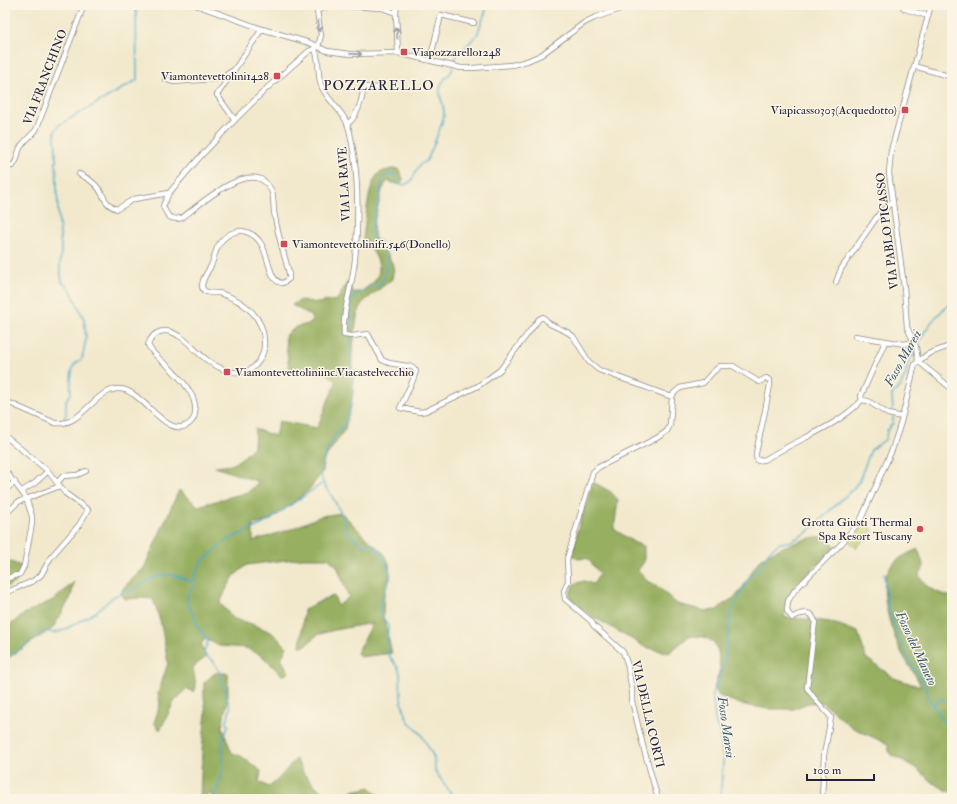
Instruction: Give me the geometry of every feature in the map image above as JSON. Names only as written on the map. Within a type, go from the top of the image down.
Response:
[{"type":"street","name":"VIA FRANCHINO","points":[[5,164],[12,166],[16,163],[22,144],[31,137],[36,130],[84,5]]},
{"type":"street","points":[[196,5],[262,29],[303,41],[316,48],[336,53],[398,53],[458,67],[472,68],[512,65],[527,61],[541,55],[584,23],[632,5]]},
{"type":"street","name":"VIA LA RAVE","points":[[316,5],[320,35],[316,48],[321,85],[326,94],[342,114],[347,124],[352,140],[356,167],[358,205],[355,260],[345,312],[346,336],[368,334],[382,360],[389,363],[413,367],[415,369],[416,371],[413,380],[400,407],[401,409],[420,412],[429,410],[482,384],[500,370],[539,319],[543,317],[550,324],[573,336],[589,362],[599,370],[672,397]]},
{"type":"street","points":[[317,11],[329,5],[382,8],[396,13]]},
{"type":"street","points":[[397,5],[398,53]]},
{"type":"street","points":[[901,5],[905,9],[928,16]]},
{"type":"street","name":"VIA PABLO PICASSO","points":[[918,362],[914,345],[907,327],[904,287],[889,173],[891,152],[931,5]]},
{"type":"street","points":[[430,60],[441,15],[474,23]]},
{"type":"street","points":[[235,120],[217,95],[262,29]]},
{"type":"street","points":[[5,401],[55,423],[62,424],[80,415],[104,394],[119,389],[134,394],[144,401],[166,424],[176,427],[192,421],[194,417],[195,404],[190,391],[170,368],[151,351],[148,345],[153,335],[158,332],[173,332],[180,336],[201,356],[219,367],[237,373],[245,372],[253,368],[260,361],[264,348],[265,337],[262,326],[256,317],[241,302],[218,293],[207,292],[203,290],[202,285],[212,264],[218,245],[227,236],[238,231],[251,233],[260,241],[264,248],[271,273],[276,280],[283,283],[289,279],[290,273],[274,216],[274,201],[269,185],[264,180],[256,177],[238,180],[177,220],[168,217],[163,206],[169,193],[199,158],[235,120],[267,88],[309,51],[316,48]]},
{"type":"street","points":[[914,66],[952,77]]},
{"type":"street","points":[[165,79],[173,82],[214,79],[224,77],[235,68]]},
{"type":"street","points":[[347,124],[351,121],[362,102],[363,89],[367,87],[380,88]]},
{"type":"street","points":[[79,174],[90,179],[99,189],[106,203],[117,209],[134,199],[169,193]]},
{"type":"street","points":[[836,282],[841,269],[879,214],[893,201]]},
{"type":"street","points":[[855,336],[885,342],[914,345]]},
{"type":"street","points":[[672,397],[674,392],[680,388],[703,383],[720,366],[733,366],[759,382],[764,379],[768,379],[770,385],[756,453],[756,459],[760,461],[830,425],[857,406],[862,400],[861,396],[885,342]]},
{"type":"street","points":[[822,799],[824,754],[831,717],[807,688],[815,621],[811,614],[805,613],[799,614],[792,618],[787,611],[788,601],[795,590],[842,544],[861,519],[892,450],[900,426],[913,367],[928,354],[949,346]]},
{"type":"street","points":[[918,362],[952,390]]},
{"type":"street","name":"VIA DELLA CORTI","points":[[658,799],[632,701],[632,690],[627,663],[623,652],[563,596],[568,581],[567,559],[593,472],[599,467],[657,438],[667,431],[670,425],[672,397]]},
{"type":"street","points":[[862,400],[888,414],[902,417]]},
{"type":"street","points":[[5,436],[48,471],[65,492],[88,510],[79,525],[52,557],[41,575],[33,581],[5,593]]},
{"type":"street","points":[[5,470],[26,498],[32,524],[24,566],[20,574],[5,579]]},
{"type":"street","points":[[5,545],[7,523],[5,514],[18,502],[59,484],[63,476],[77,475],[86,470]]},
{"type":"street","points":[[22,491],[35,483],[48,471]]},
{"type":"street","points":[[5,490],[15,482]]},
{"type":"green space","points":[[399,169],[403,179],[400,185],[387,181],[382,190],[373,227],[375,238],[388,255],[394,267],[392,279],[362,303],[357,317],[351,363],[353,392],[345,429],[323,461],[323,471],[309,490],[271,520],[253,525],[253,541],[291,529],[321,516],[342,513],[366,538],[383,552],[389,563],[390,577],[384,595],[383,617],[392,653],[360,657],[357,653],[373,623],[334,630],[317,635],[305,646],[300,646],[304,610],[322,600],[334,596],[338,606],[349,597],[337,566],[328,558],[302,558],[247,565],[234,576],[220,603],[234,619],[271,632],[287,647],[281,659],[289,672],[283,676],[261,655],[246,648],[219,646],[206,639],[201,643],[206,657],[193,667],[196,687],[194,692],[186,689],[174,702],[160,730],[154,723],[160,704],[158,693],[168,663],[161,624],[153,599],[125,599],[121,595],[123,588],[144,568],[179,490],[198,506],[248,492],[259,482],[215,467],[232,465],[254,447],[255,429],[275,436],[279,421],[317,428],[336,382],[328,374],[289,369],[285,336],[296,327],[312,323],[311,316],[292,305],[301,300],[317,303],[337,300],[348,281],[353,292],[361,292],[375,281],[379,268],[378,263],[363,239],[369,195],[378,174],[383,171]]},
{"type":"green space","points":[[593,482],[611,492],[618,500],[614,529],[635,543],[644,546],[644,562],[638,570],[647,581],[657,586],[677,604],[706,611],[717,610],[737,595],[756,565],[764,557],[799,541],[816,537],[831,540],[835,548],[794,587],[787,600],[784,617],[831,622],[858,632],[866,658],[894,678],[921,687],[903,655],[895,637],[885,603],[884,591],[887,573],[892,565],[904,556],[918,549],[924,567],[919,575],[922,580],[932,590],[952,597],[952,793],[935,784],[914,767],[889,753],[888,744],[853,728],[822,702],[808,703],[793,709],[769,709],[743,705],[719,696],[714,688],[720,669],[718,651],[714,642],[704,637],[689,636],[669,653],[645,647],[587,613],[574,603],[569,596],[574,584],[584,581],[593,584],[600,574],[587,558],[578,559],[572,555],[579,525]]},
{"type":"green space","points":[[864,522],[873,530],[856,548],[847,539]]},
{"type":"green space","points":[[7,556],[9,561],[25,568],[16,582],[5,588],[5,557]]},
{"type":"green space","points":[[74,582],[71,597],[53,628],[5,660],[5,629],[24,614],[55,599]]},
{"type":"green space","points":[[215,673],[228,673],[228,696],[222,727],[232,753],[241,756],[261,771],[259,782],[269,787],[296,759],[304,774],[322,792],[337,799],[212,799],[211,793],[204,799],[200,799],[202,750],[206,713],[204,683]]},
{"type":"green space","points":[[370,787],[382,799],[337,799],[352,791]]},
{"type":"waterway","points":[[64,421],[66,413],[66,400],[71,394],[73,367],[82,359],[86,339],[84,319],[70,289],[62,282],[60,267],[61,248],[55,131],[59,125],[137,80],[136,5]]},
{"type":"waterway","points":[[454,64],[456,57],[477,35],[488,5]]},
{"type":"waterway","points":[[349,334],[352,321],[351,305],[353,298],[359,293],[380,283],[385,274],[385,251],[380,242],[372,238],[371,231],[379,202],[382,180],[387,175],[394,174],[398,184],[407,184],[410,182],[418,167],[428,159],[444,115],[440,88],[442,82],[453,68]]},
{"type":"waterway","name":"Fosso Maresi","points":[[918,346],[924,333],[932,322],[952,303]]},
{"type":"waterway","points":[[350,338],[353,382],[352,402],[347,419],[336,434],[327,453],[321,469],[321,477],[340,511],[346,530],[363,546],[371,544],[374,545],[385,561],[390,572],[390,579],[381,600],[380,612],[388,626],[388,654],[400,673],[401,698],[408,721],[421,734],[434,758],[435,771],[455,799]]},
{"type":"waterway","name":"Fosso Maresi","points":[[893,413],[892,394],[900,387],[906,374],[907,364],[915,351]]},
{"type":"waterway","name":"Fosso Maresi","points":[[720,799],[723,762],[720,734],[716,725],[712,693],[716,687],[723,666],[729,631],[730,614],[750,576],[762,565],[768,553],[780,543],[789,542],[805,534],[853,489],[859,481],[871,450],[886,439],[887,430],[893,423],[893,417]]},
{"type":"waterway","points":[[214,799],[223,770],[222,748],[228,726],[227,721],[230,708],[220,673],[213,661],[204,653],[208,641],[198,628],[187,602],[188,595],[202,561],[229,539],[263,524],[323,483]]},
{"type":"waterway","name":"Fosso del Maneto","points":[[884,574],[888,606],[899,638],[910,661],[925,685],[930,701],[938,712],[952,738]]},
{"type":"waterway","points":[[5,660],[45,631],[54,633],[64,630],[96,612],[113,597],[126,590],[130,592],[153,578],[171,575],[189,581],[195,580]]},
{"type":"waterway","name":"Fosso del Maneto","points":[[933,706],[939,698],[952,704]]},
{"type":"place","name":"Viapozzarello1248","points":[[404,52]]},
{"type":"place","name":"Viamontevettolini1428","points":[[277,76]]},
{"type":"place","name":"Viapicasso303(Acquedotto)","points":[[905,110]]},
{"type":"place","name":"Viamontevettolinifr.546(Donello)","points":[[284,244]]},
{"type":"place","name":"Viamontevettoliniinc.Viacastelvecchio","points":[[227,372]]},
{"type":"place","name":"Grotta Giusti Thermal Spa Resort Tuscany","points":[[920,529]]},
{"type":"district","name":"POZZARELLO","points":[[379,85]]}]
